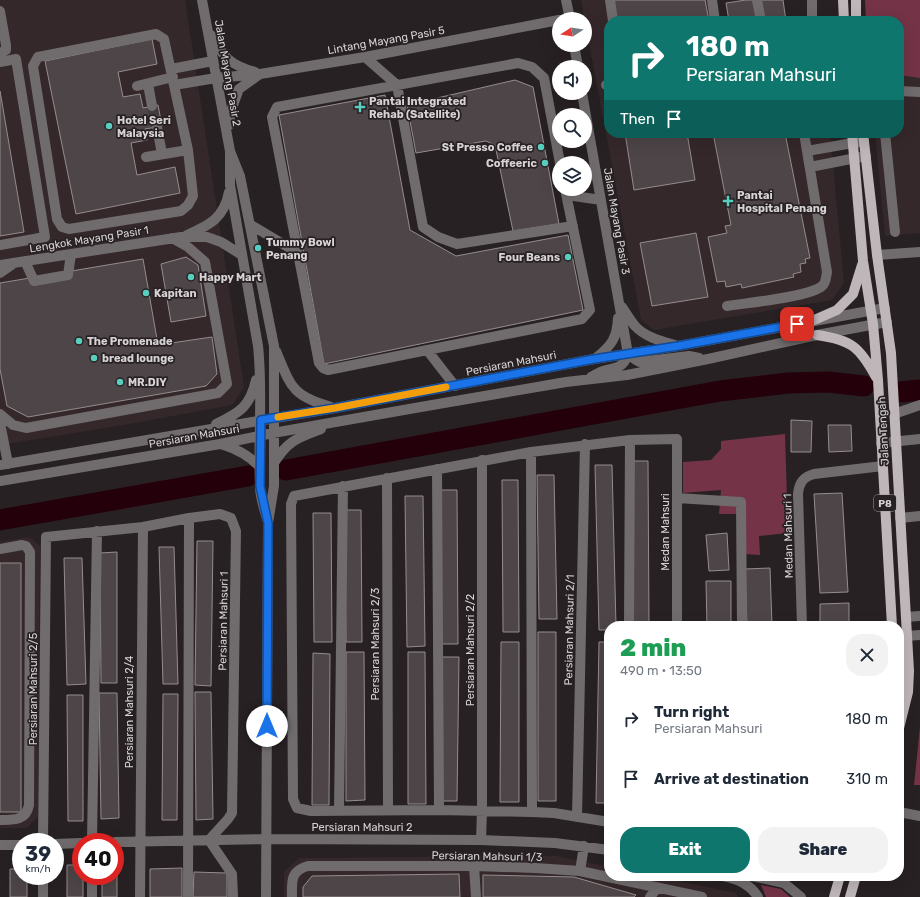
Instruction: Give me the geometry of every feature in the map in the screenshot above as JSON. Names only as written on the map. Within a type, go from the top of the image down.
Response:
[{"type":"main road","points":[[843,0],[844,16]]},
{"type":"main road","points":[[856,0],[856,16]]},
{"type":"main road","name":"Jalan Tengah","points":[[853,138],[863,261],[873,324],[878,380],[892,621]]},
{"type":"main road","name":"Jalan Tengah","points":[[864,138],[877,255],[891,353],[909,671],[908,692],[904,708]]},
{"type":"main road","points":[[812,321],[837,310],[853,294],[863,261]]},
{"type":"main road","points":[[816,335],[837,338],[849,343],[861,352],[878,380]]},
{"type":"main road","points":[[834,897],[839,881]]},
{"type":"main road","points":[[850,897],[855,881]]},
{"type":"street","name":"Jalan Mayang Pasir 2","points":[[202,0],[230,151],[230,185],[258,346],[260,364],[260,436]]},
{"type":"street","points":[[566,0],[567,12]]},
{"type":"street","points":[[610,0],[612,16]]},
{"type":"street","points":[[712,0],[714,16]]},
{"type":"street","points":[[757,0],[760,16]]},
{"type":"street","points":[[812,0],[812,16]]},
{"type":"street","points":[[0,11],[6,46],[3,52]]},
{"type":"street","name":"Lintang Mayang Pasir 5","points":[[172,77],[216,78],[260,74],[365,57],[552,21]]},
{"type":"street","points":[[206,25],[220,52],[227,59],[240,68],[260,74]]},
{"type":"street","points":[[156,34],[164,39],[172,77],[188,150],[193,196],[188,204],[181,211],[69,230],[62,227],[58,219],[33,66],[38,57],[156,34]]},
{"type":"street","points":[[365,57],[397,85],[423,227],[438,237],[457,244],[573,226]]},
{"type":"street","points":[[0,62],[16,59],[45,237],[0,245]]},
{"type":"street","points":[[137,86],[172,77],[213,61]]},
{"type":"street","points":[[559,156],[544,78],[532,67],[518,63],[277,107],[272,117],[319,363],[323,368],[328,370],[582,319],[590,310],[567,196]]},
{"type":"street","points":[[228,139],[230,113],[239,89],[260,74]]},
{"type":"street","points":[[148,84],[152,106]]},
{"type":"street","points":[[904,90],[920,92]]},
{"type":"street","name":"Jalan Mayang Pasir 3","points":[[583,100],[601,200],[614,246],[619,304],[628,354]]},
{"type":"street","points":[[156,127],[162,154]]},
{"type":"street","points":[[727,306],[803,294],[818,290],[824,285],[827,272],[805,138]]},
{"type":"street","points":[[807,152],[853,138]]},
{"type":"street","points":[[886,138],[895,232]]},
{"type":"street","points":[[146,157],[188,150]]},
{"type":"street","name":"Jalan Mayang Pasir 2","points":[[230,151],[240,176],[274,346],[273,433]]},
{"type":"street","points":[[810,166],[866,156]]},
{"type":"street","name":"Lengkok Mayang Pasir 1","points":[[177,238],[199,230],[221,214],[227,203],[230,185]]},
{"type":"street","points":[[584,196],[601,200]]},
{"type":"street","points":[[251,225],[298,253]]},
{"type":"street","name":"Lengkok Mayang Pasir 1","points":[[0,265],[177,238],[207,237],[221,242],[242,255]]},
{"type":"street","points":[[0,414],[13,425],[26,428],[218,393],[228,384],[205,262],[177,238]]},
{"type":"street","points":[[877,255],[920,252]]},
{"type":"street","points":[[0,273],[20,262],[34,281],[68,275],[72,254]]},
{"type":"street","points":[[619,304],[635,326],[643,333],[678,346]]},
{"type":"street","points":[[594,359],[606,350],[614,341],[618,329],[619,304]]},
{"type":"street","name":"Persiaran Mahsuri","points":[[4,464],[335,408],[594,359],[678,346],[885,308]]},
{"type":"street","name":"Persiaran Mahsuri","points":[[0,481],[220,444],[340,421],[627,374],[887,322]]},
{"type":"street","points":[[274,346],[286,375],[297,392],[306,399],[335,408]]},
{"type":"street","points":[[427,350],[455,386]]},
{"type":"street","points":[[585,380],[602,371],[621,366],[628,354],[640,362],[689,356],[708,359]]},
{"type":"street","points":[[201,431],[234,416],[247,404],[254,390],[260,364]]},
{"type":"street","points":[[894,414],[920,405]]},
{"type":"street","points":[[274,463],[281,450],[290,443],[340,421]]},
{"type":"street","points":[[0,422],[4,464]]},
{"type":"street","points":[[266,897],[268,523],[273,493],[273,433]]},
{"type":"street","points":[[260,436],[260,486],[268,523]]},
{"type":"street","name":"Medan Mahsuri","points":[[630,440],[677,439],[677,621]]},
{"type":"street","points":[[881,443],[920,439]]},
{"type":"street","points":[[604,821],[532,812],[438,810],[311,811],[297,808],[293,800],[291,504],[294,496],[343,486],[531,452],[585,444],[630,440],[629,621]]},
{"type":"street","points":[[220,444],[234,448],[246,454],[260,467]]},
{"type":"street","name":"Persiaran Mahsuri 2/1","points":[[577,817],[585,444]]},
{"type":"street","points":[[531,452],[532,812]]},
{"type":"street","name":"Persiaran Mahsuri 2/2","points":[[481,840],[482,460]]},
{"type":"street","name":"Medan Mahsuri 1","points":[[802,621],[798,494],[802,481],[807,476],[814,474],[883,466]]},
{"type":"street","points":[[437,469],[438,810]]},
{"type":"street","name":"Persiaran Mahsuri 2/3","points":[[386,478],[388,810]]},
{"type":"street","points":[[339,811],[343,486]]},
{"type":"street","points":[[677,498],[741,502],[742,621]]},
{"type":"street","name":"Persiaran Mahsuri 1","points":[[46,537],[142,527],[220,514],[231,518],[236,530],[232,813],[228,820],[209,840]]},
{"type":"street","points":[[900,518],[920,516]]},
{"type":"street","points":[[188,897],[189,518]]},
{"type":"street","name":"Persiaran Mahsuri 2/4","points":[[140,897],[142,527]]},
{"type":"street","points":[[92,833],[97,532]]},
{"type":"street","name":"Persiaran Mahsuri 2/5","points":[[43,833],[46,537]]},
{"type":"street","points":[[0,549],[22,545],[26,546],[30,552],[30,560],[29,805],[26,812],[18,819],[0,820]]},
{"type":"street","points":[[906,617],[920,616]]},
{"type":"street","points":[[907,636],[920,635]]},
{"type":"street","points":[[904,813],[920,816]]},
{"type":"street","name":"Persiaran Mahsuri 2","points":[[124,842],[267,839],[481,840],[555,843],[604,849]]},
{"type":"street","points":[[209,840],[232,874],[233,897]]},
{"type":"street","points":[[0,845],[12,845]]},
{"type":"street","points":[[580,871],[584,846]]},
{"type":"street","name":"Persiaran Mahsuri 1/3","points":[[292,897],[292,879],[294,874],[301,868],[308,866],[474,866],[535,868],[580,871],[604,876]]},
{"type":"street","points":[[474,866],[476,897]]},
{"type":"street","name":"Persiaran Mahsuri 1/3","points":[[625,881],[702,897]]},
{"type":"street","points":[[740,881],[748,885],[758,897]]},
{"type":"street","points":[[775,881],[784,883],[801,897]]},
{"type":"street","points":[[43,885],[43,897]]},
{"type":"street","points":[[92,885],[92,897]]},
{"type":"street","points":[[650,897],[657,888]]},
{"type":"shaded area","points":[[0,0],[185,0],[244,387],[232,405],[0,445]]},
{"type":"shaded area","name":"Pantai Hospital Penang","points":[[581,0],[715,0],[718,16],[604,16],[604,123],[591,52],[592,52],[592,12],[583,12]]},
{"type":"shaded area","points":[[865,0],[920,0],[920,233],[885,236],[875,138],[904,138],[904,16],[866,16]]},
{"type":"shaded area","points":[[865,0],[920,0],[920,78],[904,76],[904,16],[866,16]]},
{"type":"shaded area","name":"Pantai Hospital Penang","points":[[607,138],[830,138],[844,283],[832,300],[654,330],[641,320]]},
{"type":"shaded area","points":[[785,434],[788,533],[759,536],[760,555],[744,554],[742,514],[719,514],[721,490],[683,493],[683,462],[711,460],[721,449],[721,441]]},
{"type":"shaded area","points":[[29,537],[40,546],[38,816],[27,828],[0,828],[0,542]]},
{"type":"shaded area","points":[[920,727],[920,785],[914,785]]},
{"type":"shaded area","points":[[556,856],[604,866],[604,881],[677,881],[736,893],[738,897],[284,897],[284,872],[299,858]]},
{"type":"shaded area","points":[[761,885],[781,889],[790,897],[766,897]]},
{"type":"building","points":[[612,0],[705,0],[708,16],[614,16]]},
{"type":"building","points":[[746,0],[783,0],[785,16],[728,16],[726,3]]},
{"type":"building","name":"Hotel Seri Malaysia","points":[[152,39],[157,64],[118,72],[123,97],[140,94],[143,108],[158,105],[162,126],[145,129],[147,140],[131,143],[137,175],[175,167],[180,193],[76,214],[45,61]]},
{"type":"building","points":[[515,80],[533,87],[552,187],[552,196],[554,196],[559,224],[513,231],[495,145],[486,141],[416,153],[407,105]]},
{"type":"building","points":[[0,91],[24,232],[0,236]]},
{"type":"building","points":[[385,95],[410,230],[456,256],[568,235],[583,310],[324,364],[279,115]]},
{"type":"building","points":[[626,138],[688,138],[695,180],[634,190]]},
{"type":"building","points":[[714,138],[786,138],[810,258],[805,259],[806,263],[800,264],[801,272],[793,274],[794,277],[742,288],[741,284],[726,287],[725,281],[717,282],[708,237],[727,233],[725,226],[731,225]]},
{"type":"building","points":[[696,233],[708,297],[652,306],[640,243]]},
{"type":"building","points":[[186,257],[198,265],[206,316],[171,322],[161,264]]},
{"type":"building","name":"The Promenade","points":[[143,259],[158,345],[212,337],[217,374],[206,386],[28,417],[7,406],[0,369],[0,283]]},
{"type":"building","points":[[791,420],[812,421],[811,452],[791,452]]},
{"type":"building","points":[[828,425],[851,425],[852,451],[829,452]]},
{"type":"building","points":[[632,461],[648,461],[649,621],[633,621]]},
{"type":"building","points":[[595,465],[612,465],[616,621],[604,621],[604,630],[599,630]]},
{"type":"building","points":[[537,475],[554,475],[557,619],[539,619]]},
{"type":"building","points":[[502,480],[518,480],[519,632],[503,632]]},
{"type":"building","points":[[440,490],[457,490],[458,644],[440,644]]},
{"type":"building","points":[[842,493],[848,592],[820,593],[814,494]]},
{"type":"building","points":[[405,496],[423,496],[425,646],[407,647]]},
{"type":"building","points":[[345,510],[361,510],[362,642],[346,642]]},
{"type":"building","points":[[313,513],[331,513],[332,642],[314,642]]},
{"type":"building","points":[[727,533],[729,570],[709,571],[706,535]]},
{"type":"building","points":[[197,541],[213,541],[211,686],[195,685]]},
{"type":"building","points":[[159,547],[174,547],[178,684],[163,684]]},
{"type":"building","points":[[117,552],[117,683],[101,683],[100,553]]},
{"type":"building","points":[[64,558],[82,558],[86,684],[67,685]]},
{"type":"building","points":[[0,563],[21,563],[21,812],[0,812]]},
{"type":"building","points":[[770,568],[772,621],[747,621],[745,569]]},
{"type":"building","points":[[706,581],[731,581],[731,621],[707,621]]},
{"type":"building","points":[[849,603],[849,621],[820,621],[820,604]]},
{"type":"building","points":[[538,632],[556,632],[556,801],[538,801]]},
{"type":"building","points":[[501,642],[519,642],[519,802],[500,802]]},
{"type":"building","points":[[599,642],[604,642],[604,803],[596,803]]},
{"type":"building","points":[[346,652],[364,652],[365,800],[346,801]]},
{"type":"building","points":[[408,652],[425,652],[426,804],[408,804]]},
{"type":"building","points":[[313,653],[330,654],[329,805],[312,805]]},
{"type":"building","points":[[442,657],[459,657],[457,801],[439,801]]},
{"type":"building","points":[[195,692],[211,692],[213,819],[196,820]]},
{"type":"building","points":[[99,693],[117,693],[119,818],[101,819]]},
{"type":"building","points":[[163,694],[178,694],[177,820],[162,820]]},
{"type":"building","points":[[67,695],[83,695],[83,821],[68,821]]},
{"type":"building","points":[[67,865],[72,865],[72,885],[83,885],[83,897],[67,897]]},
{"type":"building","points":[[182,868],[182,897],[150,897],[150,869]]},
{"type":"building","points":[[10,869],[12,869],[12,885],[27,885],[27,897],[10,897]]},
{"type":"building","points":[[194,872],[227,873],[227,897],[193,897]]},
{"type":"building","points":[[459,874],[460,897],[303,897],[303,887],[312,876]]},
{"type":"building","points":[[483,875],[574,877],[636,895],[634,897],[483,897]]},
{"type":"building","points":[[102,885],[117,885],[117,897],[102,897]]},
{"type":"waterway","points":[[286,470],[720,391],[788,383],[828,382],[864,386]]},
{"type":"waterway","points":[[900,392],[920,390]]},
{"type":"waterway","points":[[0,520],[248,476]]},
{"type":"tunnel","points":[[152,106],[157,127]]},
{"type":"slow traffic","points":[[278,417],[446,387]]},
{"type":"place","name":"Pantai Integrated Rehab (Satellite)","points":[[360,107]]},
{"type":"place","name":"Hotel Seri Malaysia","points":[[109,126]]},
{"type":"place","name":"St Presso Coffee","points":[[541,147]]},
{"type":"place","name":"Coffeeric","points":[[545,163]]},
{"type":"place","name":"Pantai Hospital Penang","points":[[728,201]]},
{"type":"place","name":"Tummy Bowl Penang","points":[[258,248]]},
{"type":"place","name":"Four Beans","points":[[568,257]]},
{"type":"place","name":"Happy Mart","points":[[191,277]]},
{"type":"place","name":"Kapitan","points":[[146,293]]},
{"type":"place","name":"The Promenade","points":[[79,341]]},
{"type":"place","name":"bread lounge","points":[[94,358]]},
{"type":"place","name":"MR.DIY","points":[[120,382]]},
{"type":"route","points":[[267,726],[268,523],[260,486],[261,420],[335,408],[594,359],[678,346],[797,324]]}]
